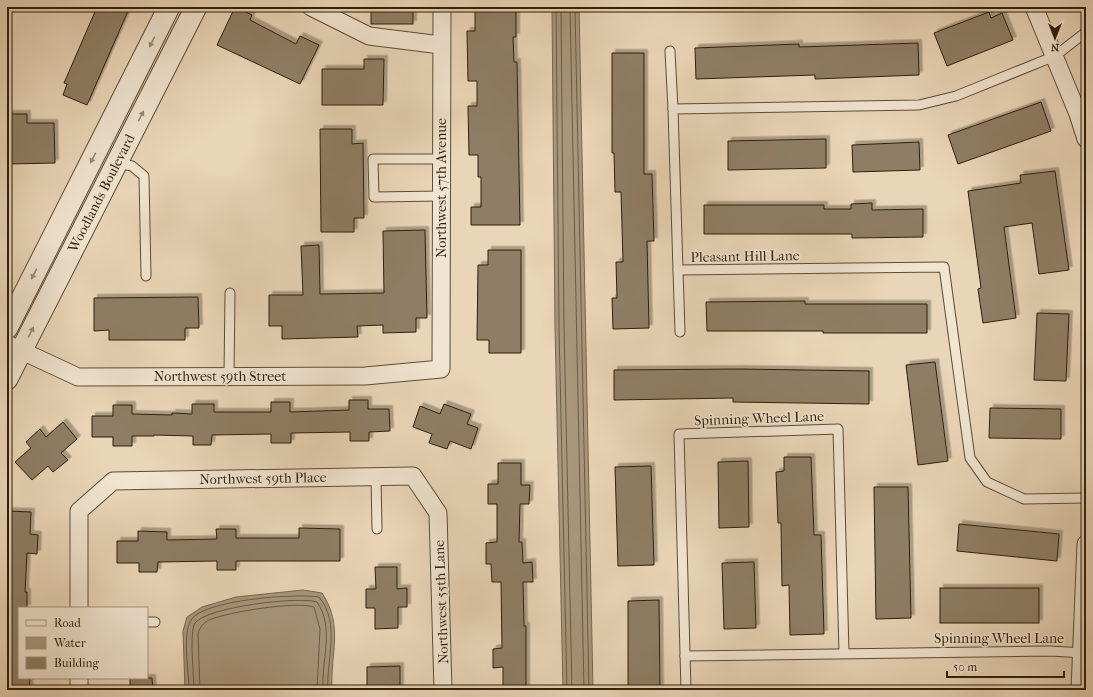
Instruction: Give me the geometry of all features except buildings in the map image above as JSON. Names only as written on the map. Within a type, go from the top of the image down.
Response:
[{"type":"street","name":"Woodlands Boulevard","points":[[7,328],[169,7]]},
{"type":"street","name":"Woodlands Boulevard","points":[[7,379],[14,347],[117,162],[196,7]]},
{"type":"street","points":[[310,7],[369,36],[441,45]]},
{"type":"street","name":"Northwest 57th Avenue","points":[[441,369],[442,7]]},
{"type":"street","points":[[1034,7],[1078,114],[1086,139]]},
{"type":"street","name":"Northwest 59th Street","points":[[14,347],[78,377],[365,376],[441,369]]},
{"type":"street","name":"Northwest 59th Place","points":[[79,607],[79,511],[114,481],[413,476],[438,514]]},
{"type":"street","name":"Northwest 55th Lane","points":[[438,514],[443,690]]},
{"type":"street","points":[[1080,690],[1084,653],[1086,544]]},
{"type":"street","points":[[79,679],[79,690]]},
{"type":"lane","points":[[673,109],[920,105],[956,96],[1055,56],[1086,32]]},
{"type":"lane","name":"Pleasant Hill Lane","points":[[670,51],[678,270],[944,267],[970,458],[987,482],[1024,499],[1086,498]]},
{"type":"lane","points":[[441,159],[373,159],[374,197],[441,196]]},
{"type":"lane","points":[[117,162],[132,166],[144,176],[146,276]]},
{"type":"lane","points":[[678,270],[680,332]]},
{"type":"lane","points":[[229,376],[230,293]]},
{"type":"lane","name":"Spinning Wheel Lane","points":[[686,690],[679,434],[838,429],[844,653]]},
{"type":"lane","points":[[376,476],[377,529]]},
{"type":"lane","name":"Spinning Wheel Lane","points":[[685,656],[1042,651],[1084,653]]},
{"type":"water","points":[[552,7],[579,7],[593,690],[563,690],[555,327]]},
{"type":"water","points":[[303,590],[322,593],[329,605],[333,617],[334,640],[332,690],[185,690],[183,631],[187,617],[202,607],[236,597]]}]
